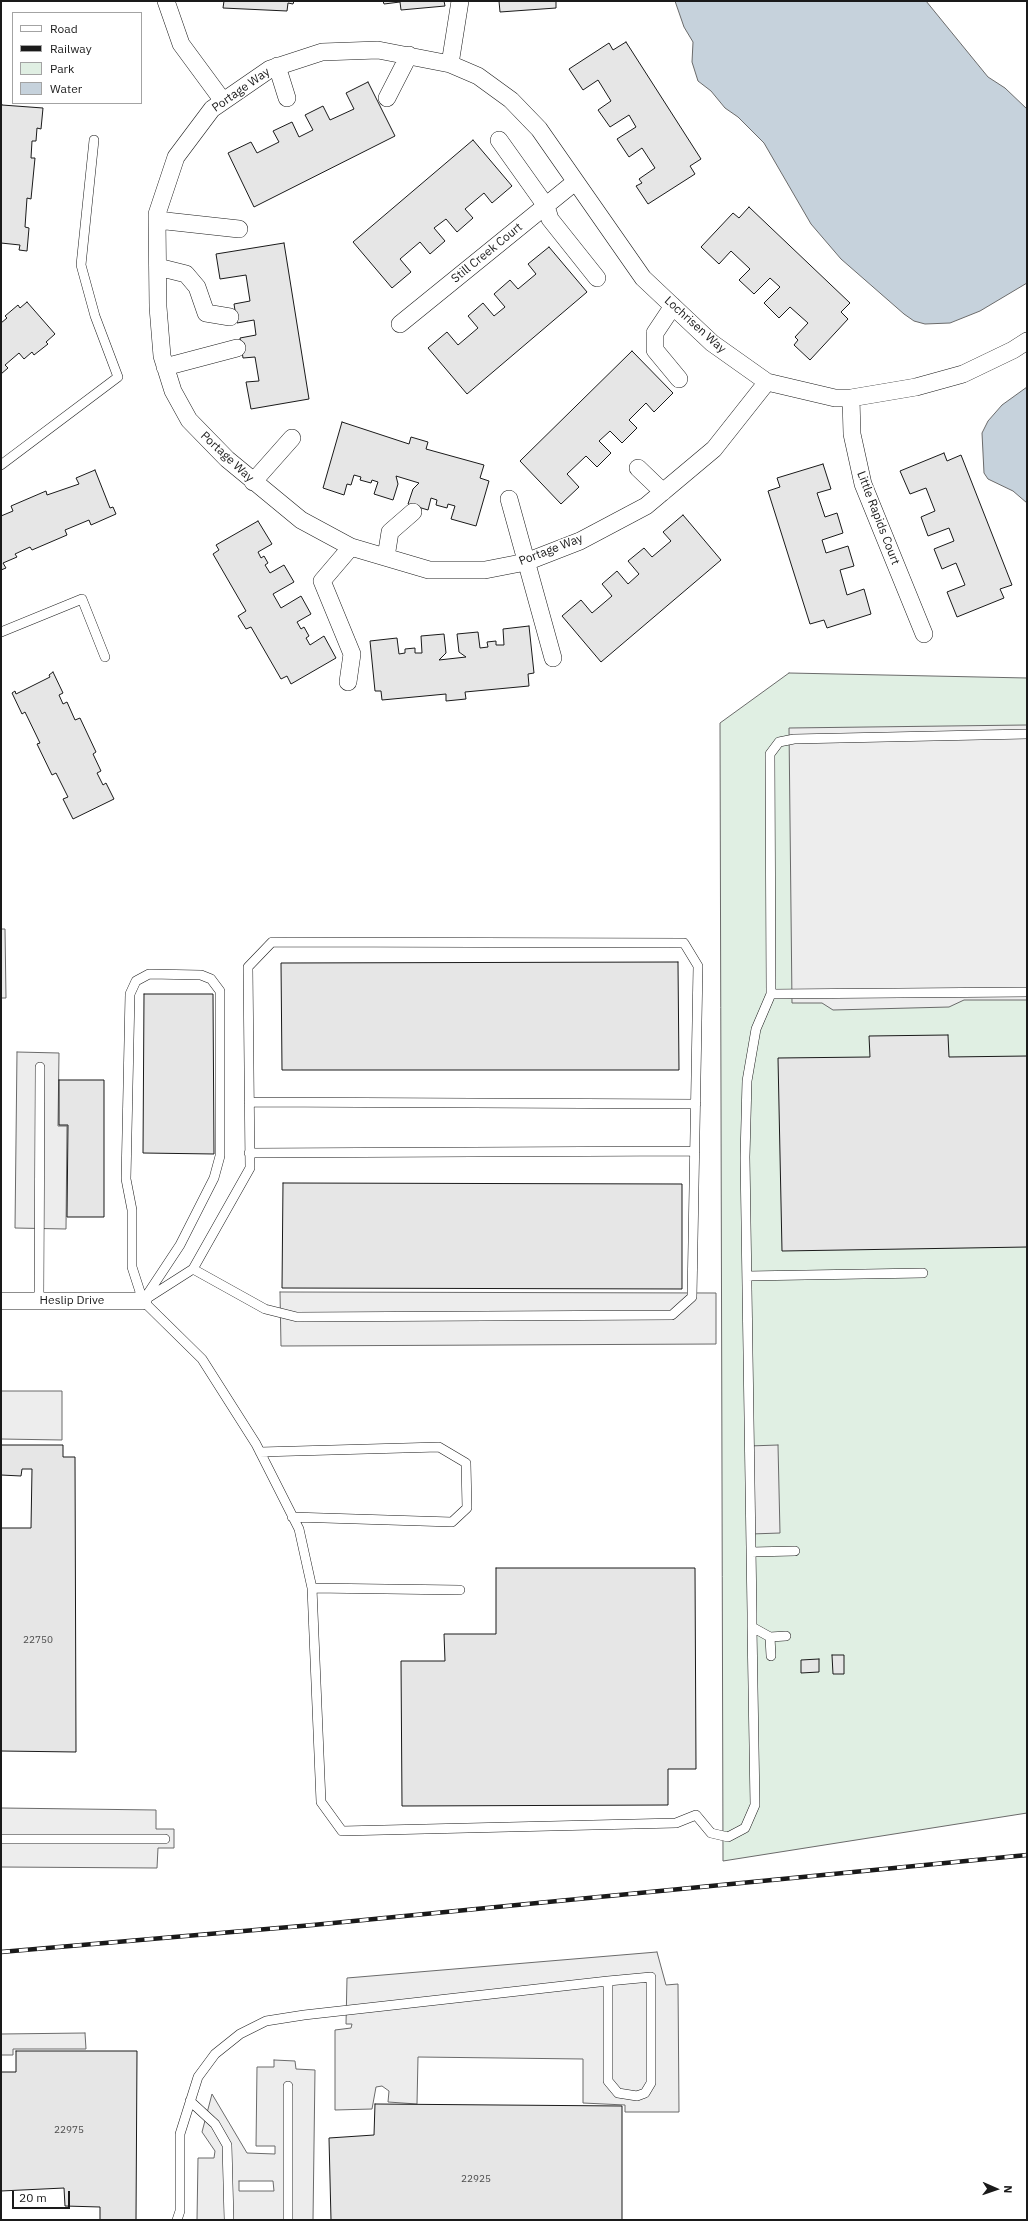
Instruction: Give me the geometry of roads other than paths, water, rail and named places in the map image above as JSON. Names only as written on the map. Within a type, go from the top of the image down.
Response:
[{"type":"street","points":[[166,1],[181,44],[223,101]]},
{"type":"street","points":[[450,64],[460,1]]},
{"type":"street","name":"Portage Way","points":[[450,64],[378,50],[322,52],[277,66],[270,69],[212,109],[176,157],[157,220],[158,314],[162,356],[173,391],[189,420],[227,459],[253,482],[301,520],[350,547],[429,570],[485,570],[526,562],[580,541],[646,506],[714,449],[767,382]]},
{"type":"street","points":[[387,98],[409,56]]},
{"type":"street","name":"Lochrisen Way","points":[[450,64],[478,76],[512,100],[539,129],[643,278],[712,343],[767,382],[835,398],[851,398],[916,387],[963,374],[1013,350],[1027,341]]},
{"type":"street","points":[[277,66],[287,98]]},
{"type":"street","points":[[499,140],[546,206],[550,219],[597,278]]},
{"type":"street","name":"Still Creek Court","points":[[400,324],[575,182]]},
{"type":"street","points":[[157,220],[239,229]]},
{"type":"street","points":[[158,267],[186,274],[198,286],[206,313],[230,317]]},
{"type":"street","points":[[673,306],[655,332],[655,350],[679,379]]},
{"type":"street","points":[[165,367],[237,348]]},
{"type":"street","name":"Little Rapids Court","points":[[851,398],[852,434],[863,484],[924,634]]},
{"type":"street","points":[[253,482],[292,438]]},
{"type":"street","points":[[638,468],[663,492]]},
{"type":"street","points":[[509,499],[553,658]]},
{"type":"street","points":[[386,557],[390,532],[413,512]]},
{"type":"street","points":[[348,682],[352,654],[322,581],[350,547]]},
{"type":"street","name":"Heslip Drive","points":[[1,1301],[143,1301]]},
{"type":"lane","points":[[1,465],[118,377],[95,316],[81,266],[94,140]]},
{"type":"lane","points":[[1,632],[82,599],[105,657]]},
{"type":"lane","points":[[143,1301],[180,1245],[214,1178],[220,1156],[220,991],[211,979],[200,975],[149,974],[136,981],[130,994],[126,1179],[132,1210],[132,1267],[143,1301],[202,1359],[260,1452],[298,1529],[312,1588],[320,1802],[342,1831],[676,1823],[696,1815],[711,1833],[728,1837],[745,1828],[755,1805],[745,1157],[747,1081],[756,1029],[771,994],[770,754],[779,742],[794,739],[1027,734]]},
{"type":"lane","points":[[143,1301],[194,1269],[250,1168],[248,967],[272,942],[684,943],[698,966],[692,1297],[672,1316],[297,1317],[265,1309],[194,1269]]},
{"type":"lane","points":[[771,994],[1027,992]]},
{"type":"lane","points":[[39,1301],[40,1067]]},
{"type":"lane","points":[[249,1102],[696,1104]]},
{"type":"lane","points":[[249,1153],[695,1151]]},
{"type":"lane","points":[[747,1276],[923,1273]]},
{"type":"lane","points":[[260,1452],[439,1447],[466,1463],[467,1508],[452,1522],[292,1517]]},
{"type":"lane","points":[[751,1552],[795,1552]]},
{"type":"lane","points":[[312,1588],[460,1590]]},
{"type":"lane","points":[[752,1627],[770,1637],[786,1636]]},
{"type":"lane","points":[[770,1637],[771,1656]]},
{"type":"lane","points":[[1,1839],[165,1839]]},
{"type":"lane","points":[[177,2220],[180,2211],[180,2134],[198,2077],[215,2054],[240,2034],[266,2021],[608,1981],[651,1977],[651,2083],[645,2092],[637,2096],[618,2093],[608,2081],[608,1981]]},
{"type":"lane","points":[[288,2086],[288,2220]]},
{"type":"lane","points":[[190,2101],[215,2124],[227,2145],[229,2220]]},
{"type":"water","points":[[675,1],[926,1],[988,77],[1005,88],[1027,109],[1027,283],[980,311],[950,323],[925,324],[914,321],[904,314],[841,259],[811,224],[764,143],[738,117],[725,108],[711,91],[698,81],[692,62],[693,42],[684,27]]},
{"type":"water","points":[[1027,387],[1027,503],[1013,491],[988,479],[984,473],[982,433],[988,421],[1002,405]]},
{"type":"railway","points":[[1,1952],[313,1925],[1027,1855]]}]
